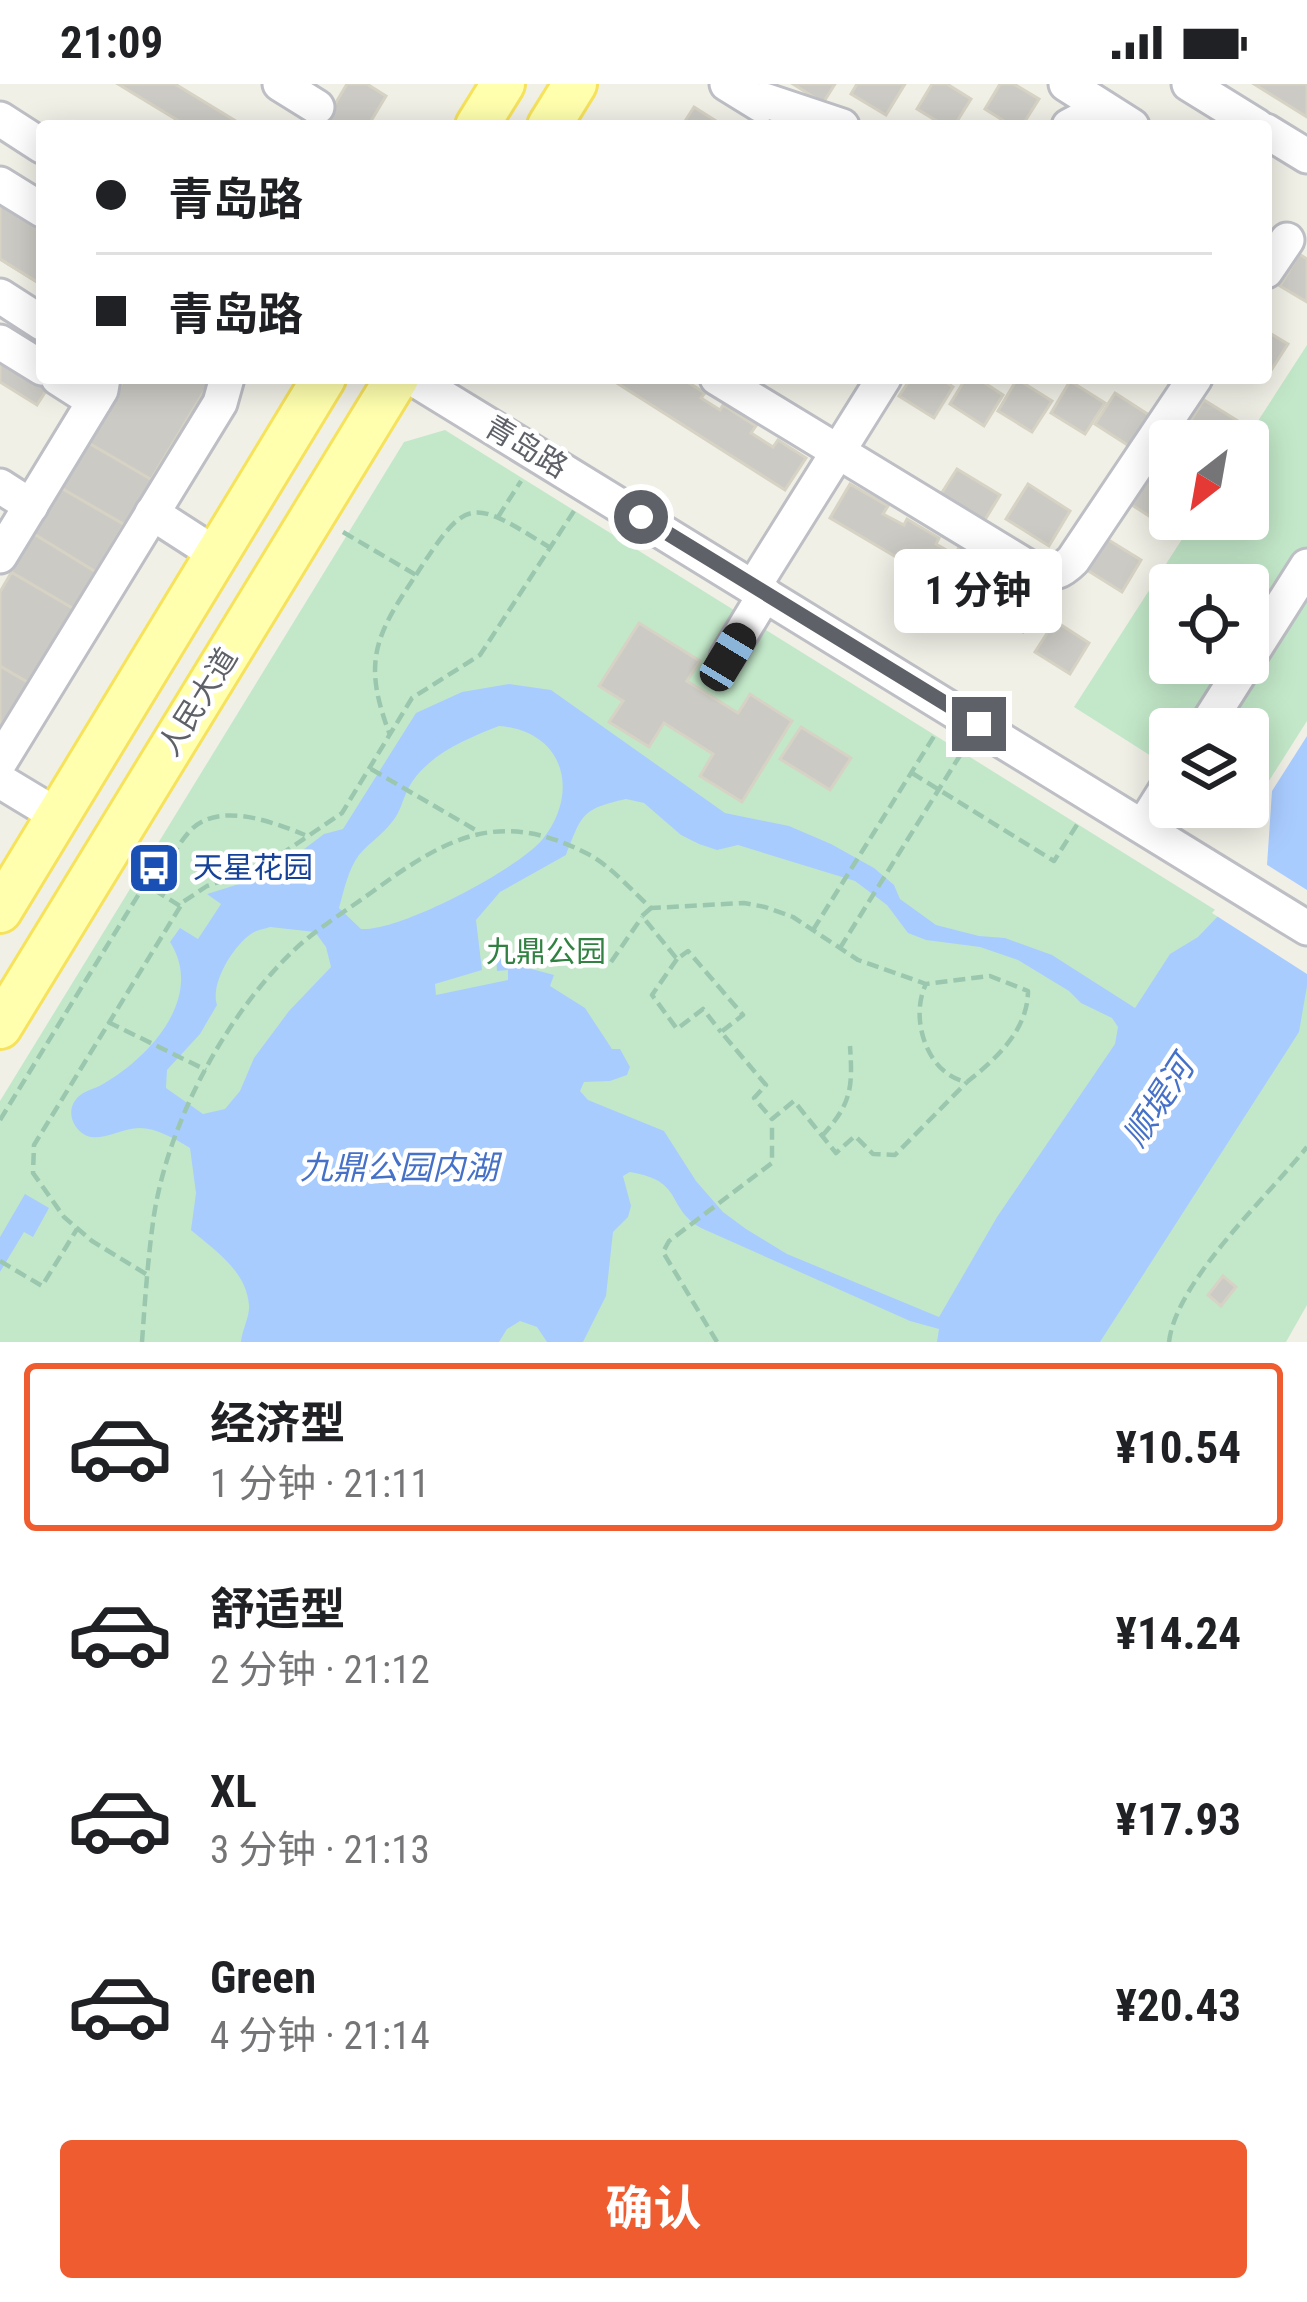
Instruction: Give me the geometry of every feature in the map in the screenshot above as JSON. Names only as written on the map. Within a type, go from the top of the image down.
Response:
[{"type":"main road","points":[[481,120],[502,84]]},
{"type":"main road","points":[[553,120],[575,84]]},
{"type":"main road","name":"人民大道","points":[[0,911],[320,384]]},
{"type":"main road","name":"人民大道","points":[[0,1027],[393,384]]},
{"type":"street","points":[[280,84],[317,107]]},
{"type":"street","points":[[727,84],[762,104],[820,120]]},
{"type":"street","points":[[1066,84],[1122,120]]},
{"type":"street","points":[[1189,84],[1248,120]]},
{"type":"street","points":[[1081,120],[1103,108]]},
{"type":"street","points":[[0,119],[36,142]]},
{"type":"street","points":[[1272,135],[1307,156]]},
{"type":"street","points":[[0,184],[36,206]]},
{"type":"street","points":[[1272,263],[1287,240]]},
{"type":"street","points":[[0,296],[36,318]]},
{"type":"street","points":[[0,342],[36,364]]},
{"type":"street","points":[[0,762],[220,403],[225,384]]},
{"type":"street","name":"青岛路","points":[[422,384],[1307,928]]},
{"type":"street","points":[[727,384],[1036,572],[1048,574],[1062,571],[1073,560],[1191,384]]},
{"type":"street","points":[[728,657],[760,590],[880,384]]},
{"type":"street","points":[[0,556],[99,389]]},
{"type":"street","points":[[0,487],[31,506]]},
{"type":"street","points":[[152,513],[217,555]]},
{"type":"street","points":[[1269,626],[1307,566]]},
{"type":"street","points":[[0,781],[58,816]]},
{"type":"street","points":[[1143,826],[1149,816]]},
{"type":"path","points":[[498,517],[538,454]]},
{"type":"path","points":[[148,1275],[64,1217],[33,1173],[34,1145],[180,906],[207,886],[261,868],[341,813],[412,698],[480,656],[590,486]]},
{"type":"path","points":[[390,736],[374,694],[373,658],[385,624],[456,520],[478,509],[551,548]]},
{"type":"path","points":[[313,514],[416,575]]},
{"type":"path","points":[[813,930],[912,773],[965,716]]},
{"type":"path","points":[[840,948],[939,790],[965,716]]},
{"type":"path","points":[[371,770],[479,832]]},
{"type":"path","points":[[912,773],[1054,861],[1095,796]]},
{"type":"path","points":[[154,890],[184,839],[204,820],[256,818],[305,835]]},
{"type":"path","points":[[142,1342],[154,1211],[171,1152],[206,1070],[254,993],[297,947],[415,861],[454,840],[497,828],[525,832],[591,855],[651,908]]},
{"type":"path","points":[[0,1120],[145,884],[180,906]]},
{"type":"path","points":[[611,962],[651,908],[744,904],[794,917],[859,960],[926,984],[990,976],[1028,991],[1028,1006],[995,1060],[895,1155],[873,1154],[855,1136],[836,1153],[794,1101],[772,1119]]},
{"type":"path","points":[[642,916],[677,959]]},
{"type":"path","points":[[717,1342],[663,1252],[669,1241],[772,1163],[772,1119],[754,1097],[766,1085],[721,1032],[703,1010],[677,1029],[652,994],[688,951],[743,1015],[721,1032]]},
{"type":"path","points":[[926,984],[918,1009],[926,1047],[945,1072],[967,1082]]},
{"type":"path","points":[[108,1022],[206,1070]]},
{"type":"path","points":[[822,1136],[845,1111],[852,1078],[850,1046]]},
{"type":"path","points":[[1168,1342],[1171,1322],[1184,1298],[1307,1147]]},
{"type":"path","points":[[0,1261],[43,1286],[77,1228]]},
{"type":"green space","points":[[1307,345],[1307,721],[1269,781],[1269,708],[1149,708],[1149,755],[1074,707],[1149,590],[1149,684],[1269,684],[1269,564],[1166,564],[1181,540],[1269,540],[1269,420],[1259,420]]},
{"type":"green space","name":"九鼎公园","points":[[445,430],[1307,967],[1307,1305],[1286,1342],[0,1342],[0,1101],[404,442]]},
{"type":"water","name":"九鼎公园内湖","points":[[509,684],[551,690],[725,813],[789,826],[831,844],[874,868],[894,885],[900,899],[936,925],[1005,938],[1052,955],[1135,1008],[1170,954],[1198,937],[1267,865],[1272,791],[1307,736],[1307,986],[1299,1032],[1100,1342],[937,1342],[939,1329],[910,1321],[701,1228],[682,1212],[667,1188],[630,1172],[623,1176],[631,1206],[628,1217],[613,1232],[606,1296],[583,1342],[547,1342],[537,1327],[520,1321],[499,1342],[241,1342],[249,1309],[242,1281],[191,1230],[196,1193],[190,1148],[146,1128],[85,1135],[76,1127],[72,1107],[81,1095],[138,1058],[167,1023],[181,984],[170,942],[180,928],[198,939],[221,904],[207,894],[271,874],[324,834],[343,829],[416,713],[462,692]],"holes":[[[499,726],[539,739],[560,767],[561,803],[542,840],[508,867],[456,897],[402,921],[361,929],[339,908],[359,855],[392,822],[425,767],[460,743]],[[626,799],[644,803],[681,835],[717,850],[738,845],[855,881],[887,905],[908,933],[1018,960],[1112,1018],[1118,1027],[1115,1044],[997,1217],[939,1317],[787,1254],[746,1229],[723,1212],[696,1181],[664,1131],[588,1100],[580,1091],[584,1082],[610,1081],[627,1075],[630,1067],[585,1008],[550,986],[554,975],[528,968],[525,955],[496,955],[497,971],[508,970],[508,980],[436,995],[435,984],[482,970],[476,920],[500,892],[566,855],[585,816]],[[270,927],[315,932],[326,947],[331,967],[289,1011],[254,1058],[240,1091],[225,1109],[203,1114],[166,1088],[167,1070],[200,1034],[217,1005],[217,987],[230,956],[251,934]]]},
{"type":"water","points":[[25,1194],[49,1208],[33,1237],[24,1232],[0,1272],[0,1237]]},
{"type":"pier","points":[[1261,861],[1307,890],[1307,974],[1212,913]]},
{"type":"building","points":[[118,84],[175,84],[234,120],[177,120]]},
{"type":"building","points":[[347,84],[367,84],[386,96],[372,120],[326,120]]},
{"type":"building","points":[[793,84],[835,84],[823,103]]},
{"type":"building","points":[[857,84],[905,84],[886,115],[851,94]]},
{"type":"building","points":[[932,84],[947,84],[971,99],[958,120],[935,120],[917,109]]},
{"type":"building","points":[[1000,84],[1014,84],[1039,99],[1026,120],[1002,120],[985,109]]},
{"type":"building","points":[[1254,84],[1307,84],[1307,117]]},
{"type":"building","points":[[694,107],[715,120],[686,120]]},
{"type":"building","points":[[0,204],[36,227],[36,281],[0,259]]},
{"type":"building","points":[[0,204],[36,227],[36,281],[0,259]]},
{"type":"building","points":[[1299,254],[1307,259],[1307,302],[1280,286]]},
{"type":"building","points":[[1272,335],[1288,344],[1272,369]]},
{"type":"building","points":[[0,352],[36,374],[36,384],[50,384],[37,405],[0,382]]},
{"type":"building","points":[[121,384],[208,384],[0,731],[0,592]]},
{"type":"building","points":[[618,384],[691,384],[705,393],[701,398],[720,410],[723,405],[756,426],[751,433],[773,447],[778,440],[806,458],[785,490]]},
{"type":"building","points":[[907,384],[953,387],[934,418],[899,396]]},
{"type":"building","points":[[962,384],[986,384],[1003,395],[984,426],[950,404]]},
{"type":"building","points":[[1014,384],[1025,384],[1052,401],[1032,432],[998,411]]},
{"type":"building","points":[[1068,384],[1105,403],[1085,434],[1051,413]]},
{"type":"building","points":[[1115,393],[1149,415],[1129,446],[1095,424]]},
{"type":"building","points":[[1204,400],[1236,420],[1191,420]]},
{"type":"building","points":[[87,442],[152,480],[125,525],[61,488]]},
{"type":"building","points":[[957,469],[1000,495],[980,528],[936,502]]},
{"type":"building","points":[[1149,477],[1149,516],[1132,505]]},
{"type":"building","points":[[850,484],[888,506],[883,514],[904,525],[907,519],[939,538],[936,544],[955,555],[958,549],[992,569],[987,577],[1009,590],[1014,582],[1043,599],[1023,632],[830,518]]},
{"type":"building","points":[[1028,484],[1070,511],[1049,546],[1006,519]]},
{"type":"building","points":[[34,534],[96,572],[74,609],[11,572]]},
{"type":"building","points":[[1107,539],[1141,560],[1122,592],[1087,570]]},
{"type":"building","points":[[1055,621],[1089,643],[1070,674],[1035,652]]},
{"type":"building","points":[[639,623],[700,661],[687,681],[738,713],[750,694],[792,721],[742,802],[700,776],[713,754],[664,723],[649,747],[609,722],[623,701],[599,686]]},
{"type":"building","points":[[0,666],[29,683],[0,731]]},
{"type":"building","points":[[801,727],[851,758],[830,790],[780,759]]},
{"type":"building","points":[[1223,1276],[1236,1287],[1221,1306],[1208,1295]]},
{"type":"place","name":"天星花园","points":[[154,868]]},
{"type":"route","points":[[641,517],[979,724]]},
{"type":"water label","name":"顺堤河","points":[[1158,1101]]}]
